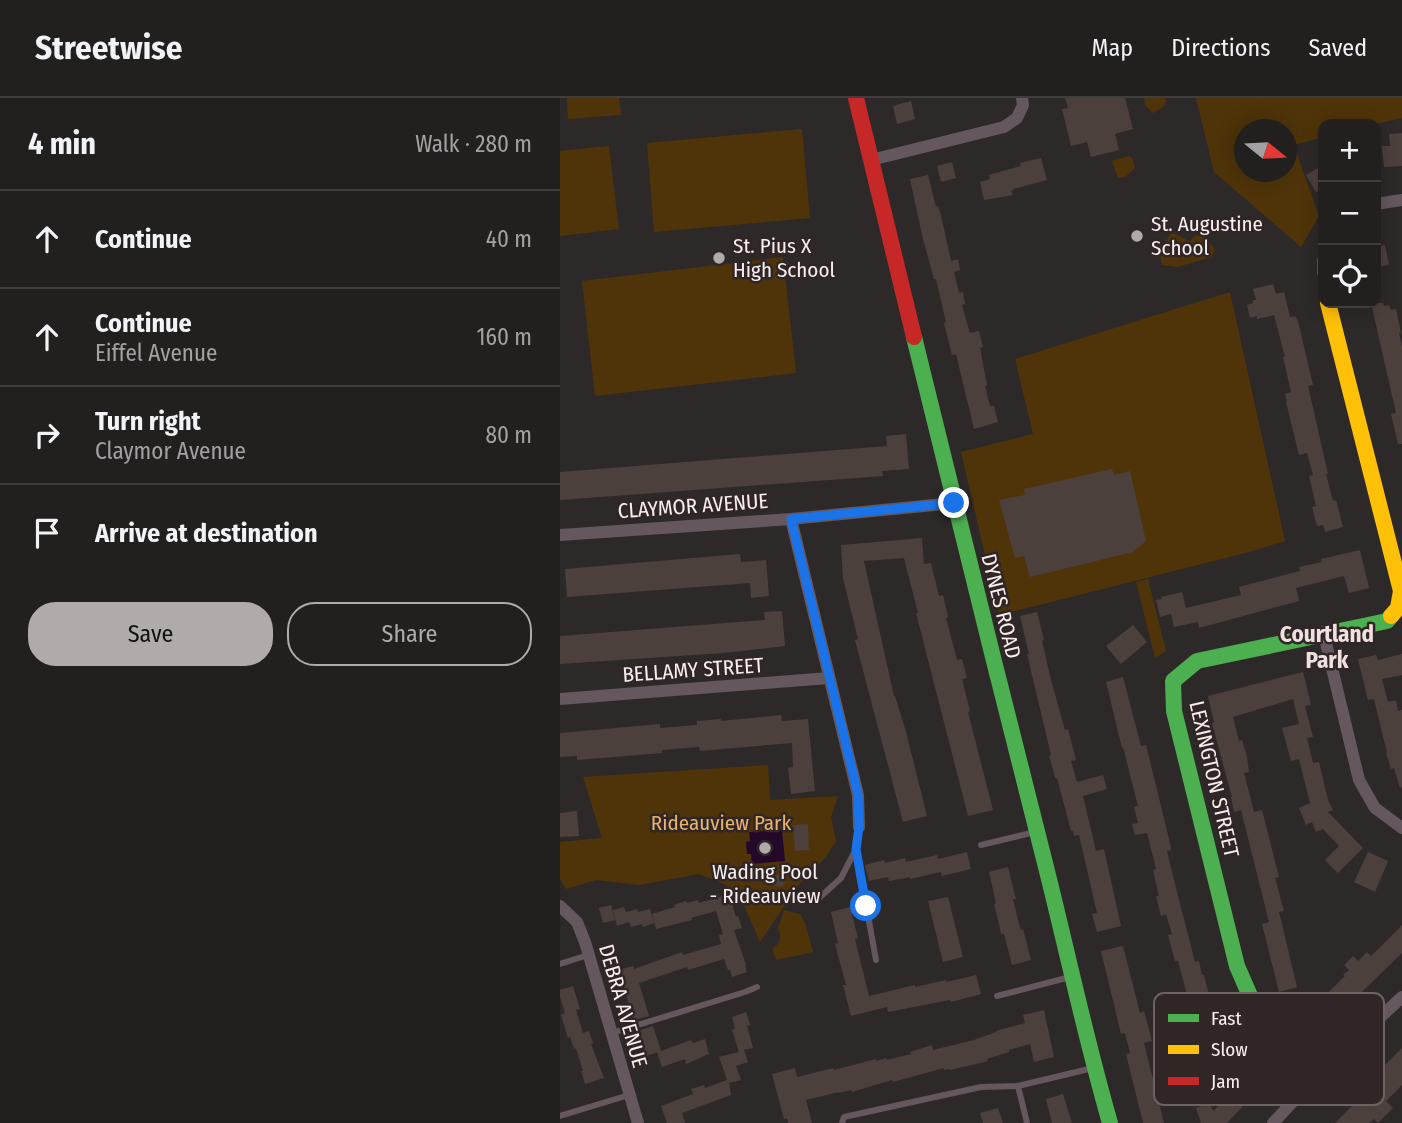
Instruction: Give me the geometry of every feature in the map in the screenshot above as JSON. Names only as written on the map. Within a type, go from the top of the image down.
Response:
[{"type":"street","name":"DYNES ROAD","points":[[856,98],[954,503],[1110,1123]]},
{"type":"street","points":[[871,160],[1004,127],[1017,118],[1023,105],[1022,98]]},
{"type":"street","points":[[1381,203],[1402,200]]},
{"type":"street","name":"LEXINGTON STREET","points":[[1248,993],[1237,966],[1174,711],[1174,681],[1197,662],[1387,621],[1398,608],[1401,592],[1329,308]]},
{"type":"street","name":"CLAYMOR AVENUE","points":[[560,535],[791,519],[954,503]]},
{"type":"street","points":[[791,519],[858,794],[859,827]]},
{"type":"street","points":[[1324,635],[1359,780],[1375,808],[1402,828]]},
{"type":"street","name":"BELLAMY STREET","points":[[560,699],[829,678]]},
{"type":"street","name":"DEBRA AVENUE","points":[[560,906],[577,922],[589,954],[638,1123]]},
{"type":"street","points":[[1384,1014],[1402,997]]},
{"type":"street","points":[[1273,1123],[1290,1105]]},
{"type":"lane","points":[[859,827],[856,849],[876,960]]},
{"type":"lane","points":[[981,845],[1037,832]]},
{"type":"lane","points":[[818,899],[841,878],[856,849]]},
{"type":"lane","points":[[560,964],[589,954]]},
{"type":"lane","points":[[997,996],[1073,976]]},
{"type":"lane","points":[[612,1033],[757,987]]},
{"type":"lane","points":[[842,1123],[844,1117],[981,1087],[1018,1086],[1094,1067]]},
{"type":"lane","points":[[1018,1086],[1027,1123]]},
{"type":"lane","points":[[560,1116],[629,1095]]},
{"type":"green space","points":[[567,98],[619,98],[621,115],[568,119]]},
{"type":"green space","points":[[1144,98],[1165,98],[1166,103],[1153,113],[1145,105]]},
{"type":"green space","points":[[1196,98],[1402,98],[1402,118],[1381,123],[1381,119],[1318,119],[1318,138],[1297,144],[1297,119],[1234,119],[1234,182],[1297,182],[1297,154],[1318,213],[1301,247],[1214,172]]},
{"type":"green space","points":[[802,129],[810,218],[654,232],[647,143]]},
{"type":"green space","points":[[609,146],[619,229],[560,236],[560,151]]},
{"type":"green space","points":[[1129,156],[1135,168],[1125,177],[1118,178],[1112,161]]},
{"type":"green space","points":[[1170,234],[1176,234],[1190,242],[1194,236],[1203,235],[1215,249],[1212,257],[1177,267],[1162,265],[1160,254]]},
{"type":"green space","points":[[783,257],[796,373],[595,396],[582,281]]},
{"type":"green space","points":[[1230,292],[1285,541],[999,615],[961,452],[1033,434],[1015,359]]},
{"type":"green space","points":[[1148,579],[1166,651],[1155,658],[1136,582]]},
{"type":"green space","name":"Rideauview Park","points":[[768,765],[770,800],[838,796],[831,817],[836,841],[826,857],[800,883],[760,942],[741,898],[724,884],[699,874],[639,885],[596,880],[566,889],[560,879],[560,842],[602,838],[583,777]]},
{"type":"green space","points":[[784,910],[800,914],[813,952],[776,960],[772,948],[779,942],[778,928]]},
{"type":"shaded area","name":"Wading Pool - Rideauview","points":[[782,830],[785,861],[752,864],[751,854],[747,854],[749,832]]},
{"type":"building","points":[[1065,98],[1125,98],[1133,129],[1115,134],[1119,150],[1091,157],[1087,142],[1071,146],[1062,109],[1068,108]]},
{"type":"building","points":[[911,101],[915,119],[897,124],[893,106]]},
{"type":"building","points":[[1402,133],[1402,166],[1384,167],[1382,146],[1390,146],[1389,134]]},
{"type":"building","points":[[1041,158],[1047,180],[1013,189],[1013,195],[984,200],[980,182],[990,179],[989,175]]},
{"type":"building","points":[[952,162],[956,178],[941,182],[937,166]]},
{"type":"building","points":[[1318,168],[1318,191],[1316,192],[1306,175]]},
{"type":"building","points":[[928,175],[936,207],[938,206],[941,215],[951,261],[958,259],[960,270],[954,272],[959,293],[963,292],[965,304],[962,305],[969,330],[970,333],[979,331],[983,347],[980,348],[987,385],[985,386],[998,422],[974,429],[956,354],[952,355],[910,179]]},
{"type":"building","points":[[1385,245],[1389,265],[1381,266],[1381,246]]},
{"type":"building","points":[[1273,284],[1276,294],[1284,292],[1290,317],[1295,316],[1298,321],[1313,385],[1308,386],[1326,474],[1343,527],[1325,532],[1323,525],[1317,526],[1312,507],[1316,506],[1309,476],[1313,475],[1307,453],[1299,455],[1286,402],[1285,394],[1291,392],[1274,315],[1250,318],[1247,305],[1256,300],[1253,289]]},
{"type":"building","points":[[1381,303],[1384,306],[1389,305],[1391,310],[1396,309],[1401,333],[1402,444],[1398,444],[1391,414],[1396,413],[1372,308],[1381,308]]},
{"type":"building","points":[[906,434],[909,469],[882,471],[883,476],[560,500],[560,472],[887,446],[886,436]]},
{"type":"building","points":[[1112,469],[1114,475],[1130,471],[1146,541],[1133,552],[1030,577],[1024,556],[1015,558],[999,500],[1025,495],[1024,489]]},
{"type":"building","points":[[922,538],[924,564],[931,563],[939,596],[943,595],[957,660],[962,659],[967,678],[962,679],[970,711],[968,712],[993,810],[968,816],[904,558],[864,561],[894,696],[927,816],[903,822],[855,640],[858,639],[843,578],[841,545]]},
{"type":"building","points":[[1360,550],[1369,588],[1349,593],[1344,576],[1296,588],[1299,601],[1199,628],[1198,622],[1174,627],[1171,614],[1160,617],[1156,600],[1162,599],[1161,597],[1182,592],[1186,608],[1241,595],[1239,587],[1300,571],[1299,567],[1322,562],[1321,559]]},
{"type":"building","points":[[740,554],[741,562],[766,560],[769,596],[751,598],[750,583],[567,597],[565,569]]},
{"type":"building","points":[[782,611],[785,646],[724,653],[560,664],[560,636],[765,620],[764,612]]},
{"type":"building","points":[[1037,612],[1051,680],[1076,760],[1071,761],[1077,782],[1103,775],[1107,789],[1083,796],[1096,851],[1104,849],[1121,926],[1097,932],[1092,914],[1097,913],[1079,835],[1074,836],[1071,831],[1055,778],[1027,654],[1020,616]]},
{"type":"building","points":[[1133,625],[1147,642],[1121,664],[1106,646]]},
{"type":"building","points":[[1402,654],[1402,675],[1382,679],[1388,702],[1396,700],[1398,711],[1402,710],[1400,788],[1386,753],[1374,699],[1368,700],[1358,659],[1376,655],[1378,660]]},
{"type":"building","points":[[1303,672],[1311,705],[1305,706],[1313,737],[1307,738],[1313,763],[1319,762],[1333,810],[1328,812],[1363,848],[1338,873],[1325,860],[1339,846],[1323,829],[1316,832],[1312,822],[1306,825],[1299,808],[1310,803],[1299,759],[1291,761],[1282,728],[1299,724],[1293,699],[1233,717],[1239,741],[1242,740],[1247,757],[1249,772],[1244,773],[1254,812],[1262,810],[1279,877],[1275,878],[1284,911],[1279,912],[1297,987],[1279,992],[1262,924],[1269,922],[1241,810],[1234,812],[1208,696]]},
{"type":"building","points":[[1123,677],[1141,746],[1146,745],[1170,843],[1171,850],[1167,851],[1195,962],[1199,961],[1208,993],[1186,993],[1178,961],[1175,961],[1168,935],[1172,934],[1166,914],[1161,916],[1156,896],[1159,896],[1153,870],[1156,869],[1147,833],[1135,835],[1132,824],[1138,823],[1134,807],[1138,806],[1106,682]]},
{"type":"building","points":[[781,715],[782,721],[808,719],[815,791],[791,794],[788,768],[793,767],[792,743],[700,751],[699,747],[577,760],[577,756],[560,757],[560,733],[660,724],[660,728],[697,725],[697,721]]},
{"type":"building","points":[[577,811],[579,836],[560,837],[560,813]]},
{"type":"building","points":[[808,824],[809,850],[795,851],[793,825]]},
{"type":"building","points":[[967,852],[971,869],[942,876],[941,872],[910,879],[889,881],[888,877],[869,881],[865,865],[905,858],[906,862],[937,855],[938,859]]},
{"type":"building","points":[[1368,852],[1388,861],[1375,892],[1354,882]]},
{"type":"building","points":[[1008,867],[1018,920],[1031,960],[1012,965],[1004,934],[1001,934],[989,872]]},
{"type":"building","points":[[779,875],[785,881],[779,887],[773,881]]},
{"type":"building","points":[[729,894],[742,928],[734,930],[747,972],[732,977],[724,959],[688,970],[687,967],[639,983],[649,1016],[634,1020],[618,970],[633,966],[634,969],[682,952],[683,955],[721,944],[719,935],[723,934],[716,911],[656,929],[652,914],[686,901],[698,900],[699,903]]},
{"type":"building","points":[[948,897],[963,957],[943,962],[928,901]]},
{"type":"building","points":[[611,905],[615,920],[603,923],[599,908]]},
{"type":"building","points":[[624,907],[626,912],[650,909],[654,923],[643,927],[642,924],[631,927],[629,922],[617,926],[613,910]]},
{"type":"building","points":[[850,907],[869,996],[976,975],[981,994],[951,1002],[950,1000],[888,1012],[887,1007],[851,1016],[835,944],[838,943],[831,912]]},
{"type":"building","points":[[1402,925],[1402,953],[1361,993],[1328,993],[1345,976],[1343,975],[1349,970],[1344,965],[1353,956],[1358,961],[1367,952],[1371,956]]},
{"type":"building","points":[[1123,946],[1140,1013],[1144,1011],[1152,1041],[1144,1043],[1154,1083],[1154,1105],[1160,1105],[1164,1123],[1143,1123],[1126,1054],[1130,1053],[1125,1033],[1121,1034],[1101,951]]},
{"type":"building","points":[[573,986],[583,1033],[589,1031],[604,1078],[585,1084],[576,1048],[574,1049],[570,1037],[568,1038],[561,1015],[565,1013],[560,990]]},
{"type":"building","points":[[1044,1010],[1054,1057],[1034,1062],[1030,1044],[1009,1050],[987,1059],[988,1061],[950,1070],[944,1068],[852,1092],[839,1092],[806,1100],[812,1123],[788,1123],[787,1118],[784,1119],[772,1074],[795,1068],[797,1077],[876,1059],[887,1060],[932,1045],[933,1050],[1025,1023],[1023,1015]]},
{"type":"building","points":[[746,1012],[753,1048],[744,1050],[748,1062],[736,1066],[741,1080],[729,1083],[731,1095],[682,1113],[685,1123],[667,1123],[661,1106],[693,1094],[691,1089],[704,1085],[705,1088],[727,1080],[719,1057],[739,1052],[732,1030],[735,1029],[732,1017]]},
{"type":"building","points":[[653,1026],[661,1051],[691,1040],[693,1043],[705,1039],[709,1054],[686,1064],[685,1059],[662,1067],[657,1052],[646,1056],[638,1031]]},
{"type":"building","points":[[1402,1048],[1402,1085],[1386,1101],[1393,1108],[1378,1123],[1374,1119],[1369,1123],[1335,1123],[1353,1105],[1384,1105],[1384,1066]]},
{"type":"building","points":[[1063,1094],[1072,1123],[1052,1123],[1046,1099]]},
{"type":"building","points":[[1211,1105],[1213,1111],[1219,1105],[1244,1105],[1227,1123],[1201,1123],[1196,1108]]},
{"type":"building","points":[[998,1108],[1003,1123],[983,1123],[980,1113]]},
{"type":"traffic: fast","points":[[914,337],[1110,1123]]},
{"type":"traffic: fast","points":[[1249,993],[1237,966],[1174,711],[1173,681],[1197,661],[1387,621],[1391,616]]},
{"type":"traffic: slow","points":[[1329,308],[1401,591],[1398,608],[1391,616]]},
{"type":"traffic: jam","points":[[856,98],[914,337]]},
{"type":"place","name":"St. Augustine School","points":[[1137,236]]},
{"type":"place","name":"St. Pius X High School","points":[[719,258]]},
{"type":"place","name":"Wading Pool - Rideauview","points":[[765,848]]},
{"type":"district","name":"Courtland Park","points":[[1327,647]]},
{"type":"route","points":[[866,906],[856,849],[859,827],[858,794],[791,519],[954,503]]}]
